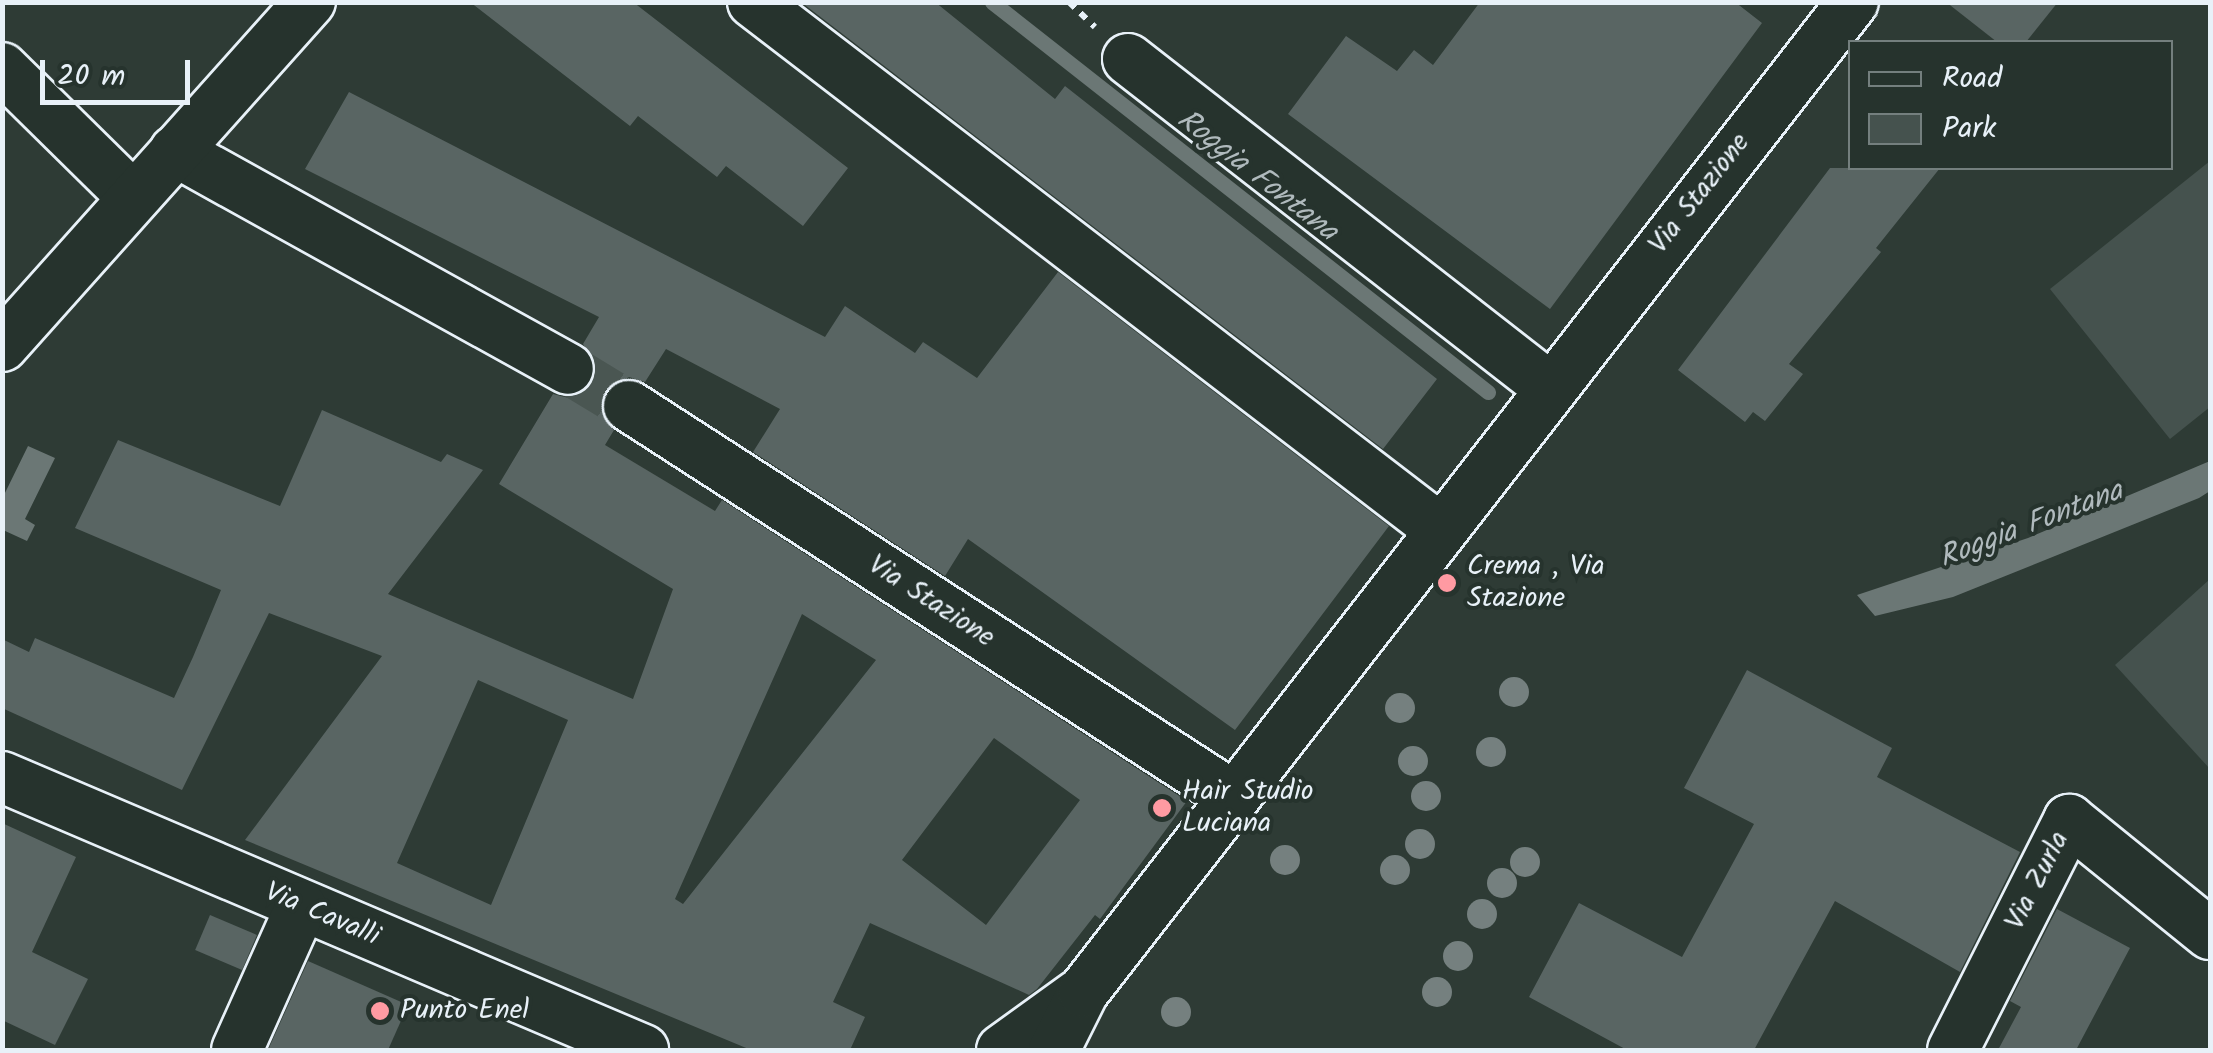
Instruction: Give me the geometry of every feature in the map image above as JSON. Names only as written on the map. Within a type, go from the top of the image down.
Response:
[{"type":"street","points":[[2,346],[310,2]]},
{"type":"street","points":[[753,2],[1441,530]]},
{"type":"street","name":"Via Stazione","points":[[1054,1050],[1082,992],[1441,530],[1837,8]]},
{"type":"street","points":[[1128,59],[1549,388]]},
{"type":"street","points":[[2,68],[134,197]]},
{"type":"street","points":[[175,151],[568,369]]},
{"type":"street","name":"Via Stazione","points":[[629,406],[1234,797]]},
{"type":"street","name":"Via Cavalli","points":[[2,777],[643,1050]]},
{"type":"street","name":"Via Zurla","points":[[1953,1050],[2069,820],[2210,934]]},
{"type":"street","points":[[236,1050],[301,907]]},
{"type":"street","name":"Via Stazione","points":[[1002,1050],[1082,992]]},
{"type":"green space","points":[[2210,161],[2210,407],[2170,439],[2050,289]]},
{"type":"green space","points":[[2210,579],[2210,769],[2115,665]]},
{"type":"shaded area","points":[[28,446],[55,458],[25,519],[35,525],[27,541],[3,530],[2,499]]},
{"type":"shaded area","points":[[2210,461],[2210,491],[2199,498],[1953,597],[1875,616],[1857,595],[2028,538]]},
{"type":"building","points":[[470,2],[633,2],[848,168],[803,226],[726,166],[717,177],[638,116],[630,126]]},
{"type":"building","points":[[801,2],[935,2],[1055,99],[1065,86],[1437,379],[1383,449]]},
{"type":"building","points":[[1480,2],[1735,2],[1762,23],[1550,309],[1288,114],[1346,36],[1397,71],[1414,50],[1433,65]]},
{"type":"building","points":[[1946,2],[2058,2],[2028,40],[1994,40]]},
{"type":"building","points":[[349,92],[825,337],[845,306],[915,353],[923,342],[977,378],[1058,272],[1389,526],[1235,730],[968,539],[945,576],[753,452],[780,409],[666,349],[645,382],[629,377],[606,390],[600,406],[614,430],[605,445],[715,511],[722,500],[1187,801],[1100,919],[1095,915],[1029,995],[870,923],[833,1002],[865,1017],[850,1050],[751,1050],[245,840],[382,656],[269,613],[182,790],[2,708],[2,639],[29,652],[35,638],[174,698],[193,657],[221,590],[75,528],[118,440],[280,506],[322,410],[441,462],[447,454],[483,470],[388,594],[633,699],[673,589],[499,484],[553,394],[569,398],[593,384],[597,368],[583,344],[599,317],[305,169]],"holes":[[[802,614],[876,660],[683,904],[675,899]],[[478,680],[568,720],[491,905],[397,863]],[[994,738],[1080,800],[986,925],[902,860]]]},
{"type":"building","points":[[1830,168],[1938,170],[1876,248],[1881,252],[1789,364],[1803,374],[1765,421],[1753,412],[1745,422],[1678,370]]},
{"type":"building","points":[[1747,670],[1892,748],[1877,777],[2020,852],[1960,972],[1835,901],[1754,1050],[1627,1050],[1529,997],[1579,903],[1682,957],[1754,824],[1684,788]]},
{"type":"building","points":[[2,823],[76,857],[32,952],[88,979],[55,1045],[2,1020]]},
{"type":"building","points":[[2057,909],[2130,948],[2076,1050],[1998,1050],[2021,1007],[2010,1001]]},
{"type":"building","points":[[210,915],[257,935],[242,970],[195,950]]},
{"type":"building","points":[[308,961],[408,1005],[388,1050],[268,1050]]},
{"type":"waterway","name":"Roggia Fontana","points":[[992,2],[1488,392]]},
{"type":"tunnel","points":[[568,369],[629,406]]},
{"type":"place","name":"Crema , Via Stazione","points":[[1447,583]]},
{"type":"place","name":"Hair Studio Luciana","points":[[1162,808]]},
{"type":"place","name":"Punto Enel","points":[[380,1011]]}]
